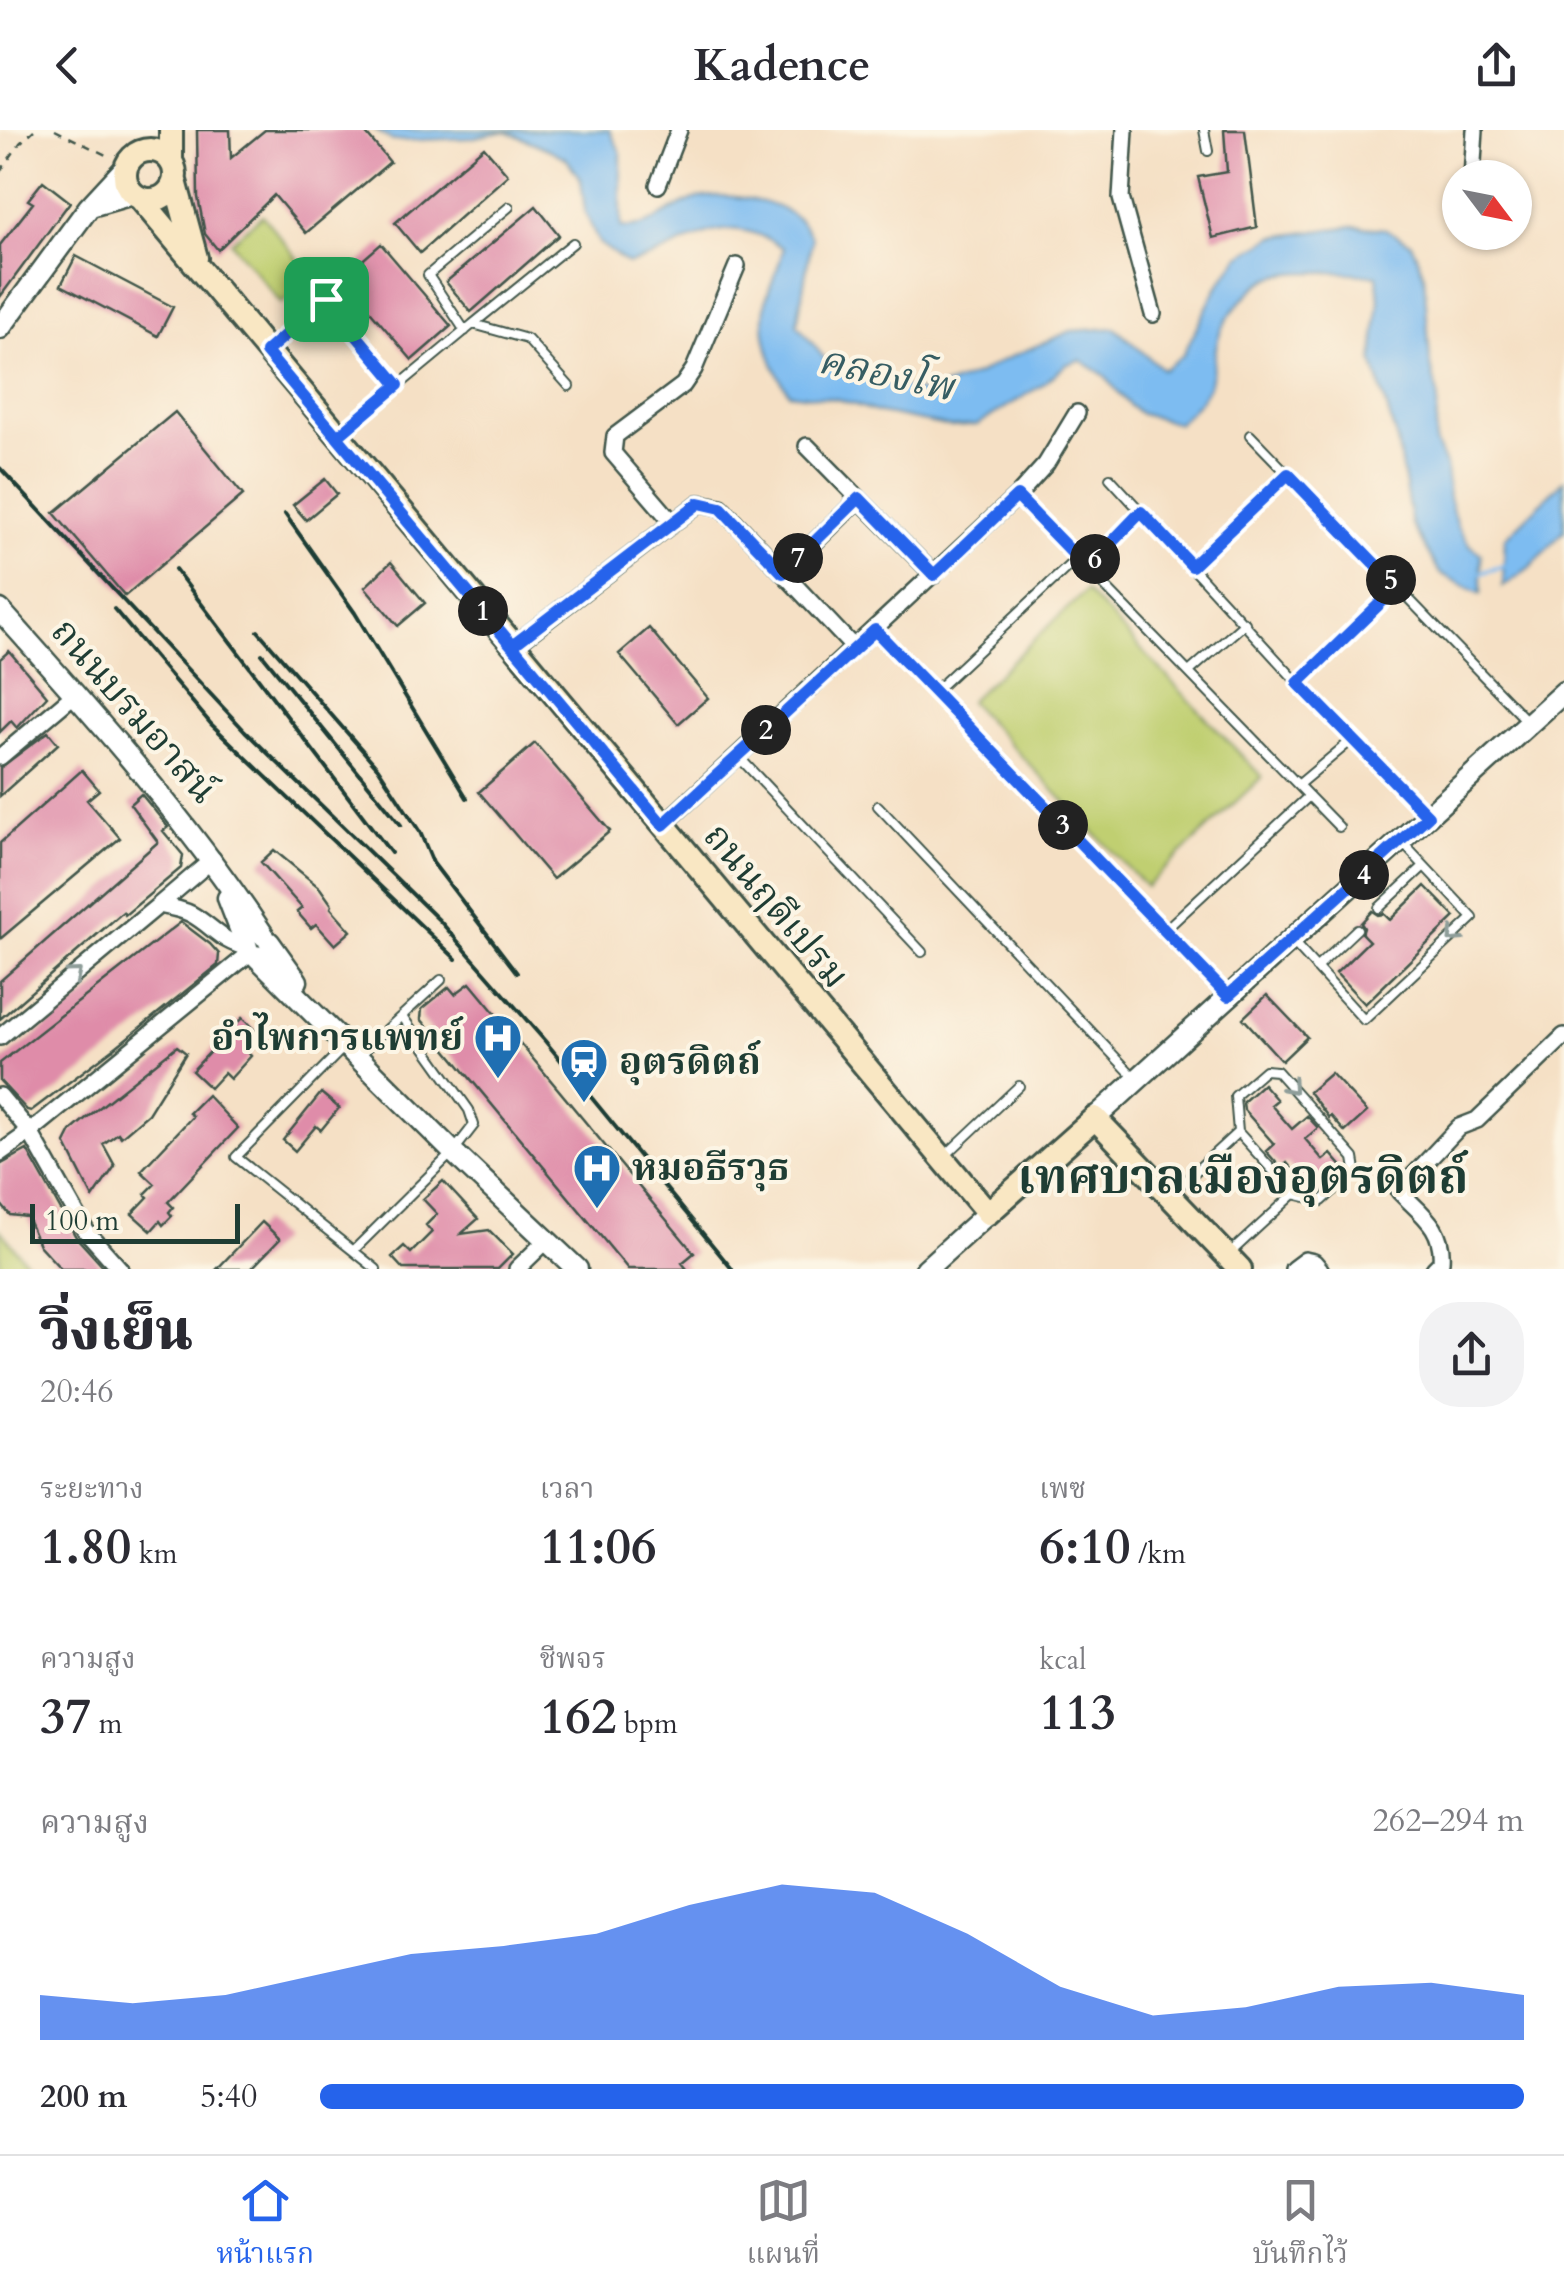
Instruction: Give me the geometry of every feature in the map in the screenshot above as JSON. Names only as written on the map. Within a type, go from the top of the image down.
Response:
[{"type":"main road","points":[[148,130],[133,160],[127,186],[137,196],[162,198],[173,171],[171,130]]},
{"type":"main road","points":[[133,160],[156,151],[173,171]]},
{"type":"main road","name":"ถนนฤดีเปรม","points":[[173,171],[202,276]]},
{"type":"main road","name":"ถนนฤดีเปรม","points":[[137,196],[988,1213]]},
{"type":"main road","points":[[988,1213],[1094,1118],[1233,1262]]},
{"type":"street","points":[[658,185],[679,130]]},
{"type":"street","points":[[1126,130],[1121,198],[1153,314]]},
{"type":"street","points":[[1473,160],[1475,130]]},
{"type":"street","points":[[0,328],[89,207],[133,160]]},
{"type":"street","points":[[89,207],[137,196]]},
{"type":"street","points":[[673,523],[613,453],[615,436],[683,384],[694,369],[737,266]]},
{"type":"street","points":[[663,825],[1017,496],[1046,464],[1077,413]]},
{"type":"street","points":[[807,446],[934,575]]},
{"type":"street","points":[[783,573],[859,498]]},
{"type":"street","points":[[512,646],[699,503],[721,508],[854,648]]},
{"type":"street","name":"ถนนบรมอาสน์","points":[[4,621],[76,694],[212,859],[253,946],[347,1047],[577,1269]]},
{"type":"street","points":[[1094,1118],[1564,692]]},
{"type":"street","points":[[0,757],[76,694]]},
{"type":"street","points":[[0,1036],[212,859]]},
{"type":"street","points":[[0,1153],[233,967],[253,946],[187,912],[159,904]]},
{"type":"street","points":[[1434,1269],[1442,1262],[1443,1242],[1399,1191],[1459,1126],[1476,1120],[1564,1036]]},
{"type":"street","points":[[0,1096],[30,1132],[86,1231],[120,1269]]},
{"type":"street","points":[[926,1269],[988,1213]]},
{"type":"street","points":[[517,1269],[547,1240]]},
{"type":"street","points":[[1293,1269],[1305,1260],[1320,1269]]},
{"type":"lane","points":[[1204,130],[1208,151]]},
{"type":"lane","points":[[465,331],[428,274],[509,207]]},
{"type":"lane","points":[[337,437],[573,243]]},
{"type":"lane","points":[[266,352],[326,299],[398,385]]},
{"type":"lane","points":[[473,324],[527,340],[569,386]]},
{"type":"lane","points":[[1250,435],[1530,724]]},
{"type":"lane","points":[[1192,566],[1288,474]]},
{"type":"lane","points":[[1110,478],[1298,683],[1428,816]]},
{"type":"lane","points":[[1017,496],[1339,827]]},
{"type":"lane","points":[[1087,568],[1141,512]]},
{"type":"lane","points":[[934,692],[1077,558]]},
{"type":"lane","points":[[1298,683],[1397,587]]},
{"type":"lane","points":[[1188,672],[1245,623]]},
{"type":"lane","points":[[875,630],[1228,996]]},
{"type":"lane","points":[[1298,785],[1353,739]]},
{"type":"lane","points":[[738,756],[922,952]]},
{"type":"lane","points":[[1164,930],[1309,796]]},
{"type":"lane","points":[[878,806],[1137,1080]]},
{"type":"lane","points":[[1291,940],[1364,1020],[1474,918],[1401,841]]},
{"type":"lane","points":[[1379,908],[1424,866]]},
{"type":"lane","points":[[1316,968],[1357,929]]},
{"type":"lane","points":[[376,1269],[236,1157],[347,1047],[402,1016],[441,980]]},
{"type":"lane","points":[[355,1249],[453,1152],[474,1125],[470,1110],[402,1016]]},
{"type":"lane","points":[[1265,1070],[1277,1071],[1354,1158],[1356,1170],[1322,1200],[1294,1194],[1238,1132],[1236,1096],[1265,1070]]},
{"type":"lane","points":[[942,1158],[1019,1086]]},
{"type":"lane","points":[[1170,1195],[1238,1132]]},
{"type":"lane","points":[[1233,1262],[1294,1194]]},
{"type":"path","points":[[0,172],[34,130]]},
{"type":"path","points":[[55,130],[133,160]]},
{"type":"green space","points":[[262,215],[314,279],[281,303],[231,242]]},
{"type":"green space","points":[[1086,591],[1262,777],[1146,887],[969,701]]},
{"type":"green space","points":[[0,1230],[32,1269],[0,1269]]},
{"type":"water","points":[[375,130],[609,130],[621,153],[621,227],[649,223],[704,197],[747,199],[788,212],[812,238],[797,324],[832,368],[926,393],[979,374],[1071,331],[1115,328],[1163,370],[1183,355],[1216,289],[1239,257],[1273,237],[1353,226],[1385,229],[1411,243],[1424,274],[1430,362],[1438,396],[1435,442],[1446,467],[1457,526],[1481,554],[1481,594],[1440,573],[1412,525],[1397,441],[1373,361],[1379,299],[1377,276],[1291,273],[1270,278],[1256,287],[1222,328],[1208,388],[1178,423],[1141,414],[1104,375],[1080,360],[1067,364],[1042,385],[977,425],[952,427],[880,413],[837,399],[789,393],[772,361],[764,326],[766,301],[783,248],[760,236],[721,230],[628,264],[599,243],[585,212],[581,180],[567,159],[506,131],[469,138],[393,141]]},
{"type":"water","points":[[1564,480],[1564,531],[1531,566],[1503,587],[1505,538]]},
{"type":"building","points":[[197,130],[230,130],[231,158],[265,130],[363,130],[390,162],[306,233],[274,195],[218,250],[205,234],[198,197]]},
{"type":"building","points":[[1224,130],[1245,130],[1257,227],[1213,238],[1198,177],[1227,172]]},
{"type":"building","points":[[484,147],[508,175],[420,253],[395,223]]},
{"type":"building","points":[[43,181],[70,202],[0,297],[0,245],[33,203],[28,200]]},
{"type":"building","points":[[536,206],[559,235],[471,312],[446,282]]},
{"type":"building","points":[[381,244],[451,326],[412,360],[342,278]]},
{"type":"building","points":[[76,256],[173,307],[158,336],[61,285]]},
{"type":"building","points":[[175,412],[243,495],[125,596],[54,513]]},
{"type":"building","points":[[325,479],[337,494],[306,520],[293,505]]},
{"type":"building","points":[[391,562],[425,603],[398,626],[365,587]]},
{"type":"building","points":[[649,628],[708,698],[678,724],[619,654]]},
{"type":"building","points":[[9,651],[47,696],[17,728],[11,721],[0,732],[0,659]]},
{"type":"building","points":[[48,732],[58,744],[0,796],[0,768]]},
{"type":"building","points":[[535,743],[610,831],[553,879],[479,792]]},
{"type":"building","points":[[82,770],[99,790],[87,800],[120,838],[0,939],[0,843]]},
{"type":"building","points":[[141,794],[168,827],[163,831],[183,855],[181,868],[125,915],[123,912],[0,1019],[0,981],[158,842],[130,804]]},
{"type":"building","points":[[274,850],[320,888],[351,931],[335,945],[316,924],[311,928],[297,912],[302,908],[261,862]]},
{"type":"building","points":[[1425,886],[1455,917],[1365,1004],[1336,973],[1369,941],[1362,934],[1361,923],[1372,911],[1390,920]]},
{"type":"building","points":[[181,922],[219,954],[218,965],[117,1046],[31,1111],[27,1110],[0,1081],[0,1063]]},
{"type":"building","points":[[470,983],[694,1253],[682,1263],[687,1269],[628,1269],[421,1019],[422,1009],[449,987],[455,994]]},
{"type":"building","points":[[1267,995],[1307,1037],[1282,1061],[1243,1018]]},
{"type":"building","points":[[242,1018],[262,1037],[230,1079],[224,1073],[210,1088],[192,1071]]},
{"type":"building","points":[[177,1046],[186,1053],[148,1114],[121,1137],[118,1133],[103,1144],[115,1166],[93,1198],[65,1143],[71,1131]]},
{"type":"building","points":[[1331,1073],[1367,1112],[1345,1132],[1309,1092]]},
{"type":"building","points":[[1263,1084],[1277,1100],[1271,1105],[1292,1129],[1307,1116],[1318,1128],[1305,1139],[1323,1160],[1331,1154],[1345,1170],[1320,1193],[1311,1191],[1287,1163],[1281,1168],[1266,1151],[1274,1144],[1244,1110],[1243,1102]]},
{"type":"building","points":[[321,1093],[339,1108],[321,1130],[316,1126],[295,1151],[283,1140]]},
{"type":"building","points":[[207,1095],[238,1128],[168,1202],[173,1207],[169,1212],[172,1216],[151,1231],[132,1214],[155,1184],[141,1171],[193,1116],[189,1113]]},
{"type":"building","points":[[27,1150],[76,1237],[105,1269],[61,1269],[39,1245],[27,1217],[10,1215],[0,1203],[0,1165]]},
{"type":"building","points":[[443,1181],[478,1219],[461,1234],[489,1230],[513,1254],[498,1269],[403,1269],[392,1257],[404,1246],[411,1253],[432,1232],[426,1225],[437,1214],[423,1199]]},
{"type":"building","points":[[262,1222],[280,1239],[251,1269],[217,1269]]},
{"type":"waterway","name":"คลองโพ","points":[[1480,573],[1504,566]]},
{"type":"railway","points":[[0,468],[245,731],[440,921],[545,1041],[732,1269]]},
{"type":"railway","points":[[285,514],[355,613],[467,798]]},
{"type":"railway","points":[[175,569],[391,853]]},
{"type":"railway","points":[[114,609],[211,724],[456,959]]},
{"type":"railway","points":[[258,631],[378,768],[420,832],[433,863],[517,973]]},
{"type":"railway","points":[[262,654],[401,825]]},
{"type":"place","name":"อำไพการแพทย์","points":[[498,1080]]},
{"type":"place","name":"อุตรดิตถ์","points":[[584,1104]]},
{"type":"place","name":"หมอธีรวุธ","points":[[597,1210]]},
{"type":"district","name":"เทศบาลเมืองอุตรดิตถ์","points":[[1243,1177]]},
{"type":"route","points":[[326,299],[266,352],[337,437],[512,646],[663,825],[875,630],[1228,996],[1428,816],[1298,683],[1397,587],[1288,474],[1192,566],[1141,512],[1087,568],[1017,496],[934,575],[859,498],[783,573],[721,508],[699,503],[512,646],[425,542],[337,437],[398,385],[326,299]]}]
